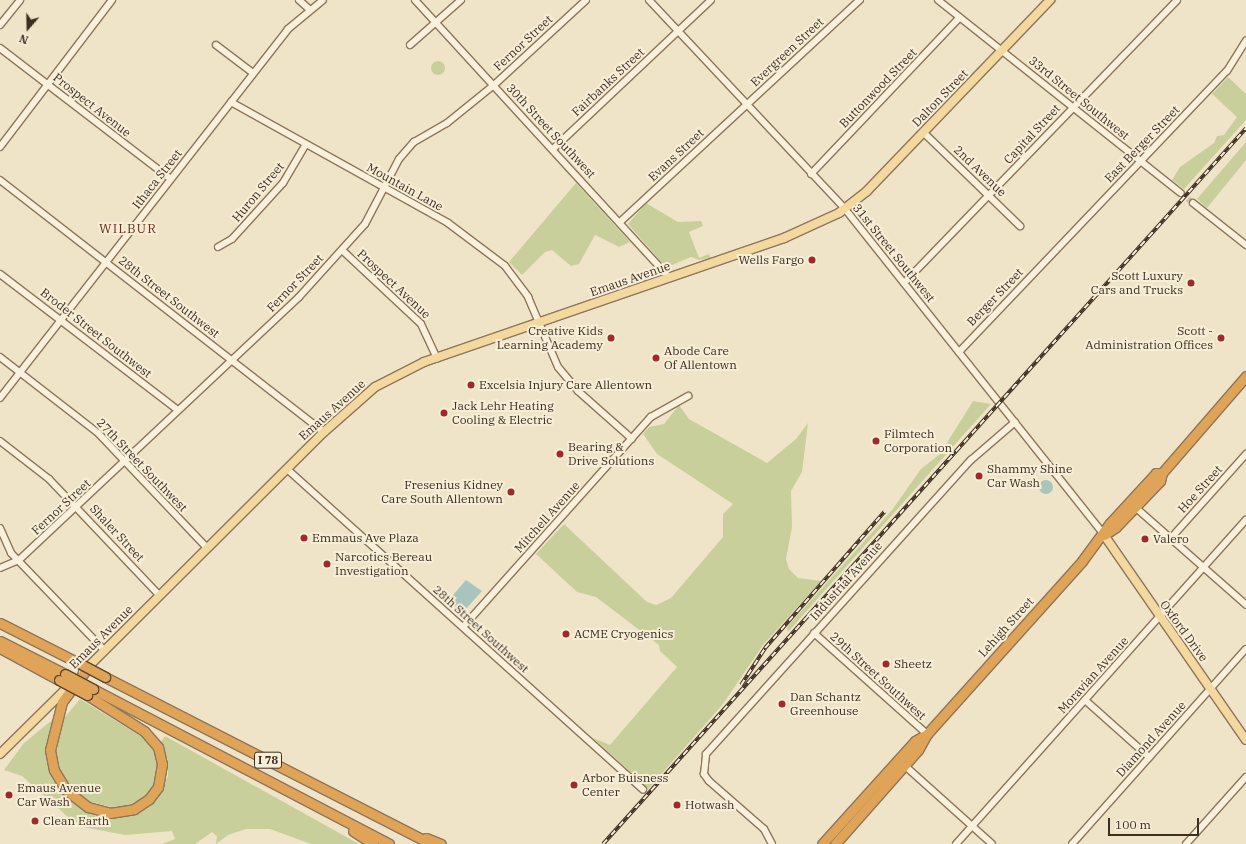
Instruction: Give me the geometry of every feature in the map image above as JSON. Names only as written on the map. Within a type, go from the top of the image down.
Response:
[{"type":"highway","name":"Lehigh Street","points":[[835,844],[904,766],[927,734],[1104,535],[1135,507],[1160,481],[1162,473],[1246,376]]},
{"type":"highway","name":"Lehigh Street","points":[[1104,535],[1110,523],[1128,502],[1156,473],[1162,473]]},
{"type":"highway","name":"I 78","points":[[0,622],[431,844]]},
{"type":"highway","name":"I 78","points":[[0,641],[90,692],[389,844]]},
{"type":"highway","points":[[0,648],[62,677]]},
{"type":"highway","points":[[86,670],[62,702],[50,750],[54,770],[66,790],[88,807],[110,813],[134,809],[149,799],[158,787],[162,764],[158,748],[144,731],[90,692]]},
{"type":"highway","name":"Lehigh Street","points":[[822,844],[915,741],[927,734]]},
{"type":"highway","points":[[305,800],[373,844]]},
{"type":"highway","points":[[816,844],[844,819]]},
{"type":"highway","points":[[402,829],[441,844]]},
{"type":"main road","name":"Dalton Street","points":[[845,209],[924,133],[1050,0]]},
{"type":"main road","name":"Emaus Avenue","points":[[2,751],[86,670],[324,432],[375,387],[437,358],[539,324],[784,238],[845,209]]},
{"type":"main road","name":"Oxford Drive","points":[[1104,535],[1159,617],[1246,740]]},
{"type":"street","points":[[0,25],[20,0]]},
{"type":"street","points":[[0,147],[49,85],[112,0]]},
{"type":"street","points":[[300,0],[309,9]]},
{"type":"street","name":"Ithaca Street","points":[[0,398],[288,29],[309,9],[324,0]]},
{"type":"street","name":"30th Street Southwest","points":[[415,0],[670,278]]},
{"type":"street","points":[[410,45],[461,0]]},
{"type":"street","name":"Fernor Street","points":[[0,568],[19,560],[125,462],[178,410],[232,361],[342,250],[369,219],[386,189],[399,159],[414,142],[446,123],[494,85],[586,0]]},
{"type":"street","name":"31st Street Southwest","points":[[649,0],[845,209],[1104,535]]},
{"type":"street","name":"Fairbanks Street","points":[[553,149],[711,0]]},
{"type":"street","name":"Evergreen Street","points":[[747,104],[860,0]]},
{"type":"street","name":"33rd Street Southwest","points":[[938,0],[1181,193]]},
{"type":"street","name":"Capital Street","points":[[904,283],[1177,0]]},
{"type":"street","name":"Buttonwood Street","points":[[811,174],[960,17]]},
{"type":"street","name":"East Berger Street","points":[[1048,258],[1227,71],[1246,41]]},
{"type":"street","points":[[216,45],[253,73]]},
{"type":"street","name":"Prospect Avenue","points":[[0,48],[171,179]]},
{"type":"street","name":"Mountain Lane","points":[[231,102],[448,223],[505,266],[524,290],[539,324]]},
{"type":"street","name":"Evans Street","points":[[620,222],[747,104]]},
{"type":"street","name":"2nd Avenue","points":[[924,133],[1020,226]]},
{"type":"street","name":"Huron Street","points":[[218,247],[232,239],[283,183],[306,144]]},
{"type":"street","name":"28th Street Southwest","points":[[0,180],[324,432]]},
{"type":"street","points":[[1193,203],[1246,245]]},
{"type":"street","name":"Prospect Avenue","points":[[342,250],[422,324],[437,358]]},
{"type":"street","name":"Berger Street","points":[[959,352],[1048,258]]},
{"type":"street","name":"Broder Street Southwest","points":[[0,274],[178,410]]},
{"type":"street","points":[[539,324],[550,353],[568,380],[632,439]]},
{"type":"street","name":"27th Street Southwest","points":[[0,357],[98,433],[207,548]]},
{"type":"street","name":"Mitchell Avenue","points":[[463,628],[651,417],[688,396]]},
{"type":"street","name":"Industrial Avenue","points":[[772,844],[764,829],[709,781],[703,763],[717,741],[971,460],[1015,422]]},
{"type":"street","name":"Shaler Street","points":[[0,441],[49,478],[77,506],[160,596]]},
{"type":"street","name":"Hoe Street","points":[[1171,538],[1246,454]]},
{"type":"street","name":"28th Street Southwest","points":[[287,469],[643,789]]},
{"type":"street","points":[[1135,507],[1246,605]]},
{"type":"street","name":"Moravian Avenue","points":[[956,844],[1246,520]]},
{"type":"street","points":[[0,528],[11,553],[105,651]]},
{"type":"street","name":"29th Street Southwest","points":[[814,633],[927,734]]},
{"type":"street","name":"Diamond Avenue","points":[[1072,844],[1246,649]]},
{"type":"street","points":[[1085,700],[1149,757]]},
{"type":"street","points":[[904,766],[992,844]]},
{"type":"street","points":[[1186,844],[1246,777]]},
{"type":"green space","points":[[435,61],[441,61],[445,65],[445,71],[441,75],[435,75],[431,71],[431,65]]},
{"type":"green space","points":[[1228,77],[1246,94],[1246,120],[1184,189],[1172,180],[1180,167],[1214,143],[1217,136],[1224,135],[1237,117],[1212,94]]},
{"type":"green space","points":[[1246,142],[1246,160],[1207,208],[1197,199]]},
{"type":"green space","points":[[576,183],[630,242],[619,247],[595,235],[579,264],[571,266],[552,250],[545,252],[522,275],[509,262]]},
{"type":"green space","points":[[646,203],[678,222],[701,221],[703,226],[689,232],[699,258],[709,254],[711,258],[699,260],[691,257],[672,265],[663,264],[628,224]]},
{"type":"green space","points":[[973,401],[991,404],[788,632],[787,627],[892,510],[921,469],[940,454]]},
{"type":"green space","points":[[679,405],[689,419],[767,463],[796,439],[808,423],[802,472],[791,491],[792,527],[786,559],[789,569],[798,578],[821,581],[763,645],[723,704],[644,794],[644,784],[593,738],[610,745],[677,667],[660,651],[659,645],[596,597],[577,592],[536,554],[564,524],[647,602],[656,605],[671,598],[723,537],[723,514],[733,504],[657,454],[643,434],[649,427],[664,424]]},
{"type":"green space","points":[[80,699],[142,737],[156,752],[160,765],[153,791],[134,805],[112,807],[90,802],[71,787],[62,774],[57,757],[58,735],[65,717]]},
{"type":"green space","points":[[52,720],[48,750],[66,794],[96,814],[125,816],[138,814],[154,803],[168,776],[168,760],[161,742],[165,736],[359,844],[311,844],[270,829],[246,829],[228,835],[216,844],[217,836],[212,832],[195,844],[162,844],[175,839],[172,831],[125,835],[78,826],[22,776],[4,770],[24,743]]},
{"type":"water","points":[[1043,480],[1049,480],[1053,484],[1053,490],[1049,494],[1043,494],[1039,490],[1039,484]]},
{"type":"water","points":[[466,580],[482,591],[464,611],[458,612],[447,602]]},
{"type":"tunnel","points":[[1181,193],[1193,203]]},
{"type":"railway","points":[[603,844],[1246,128]]},
{"type":"railway","points":[[741,685],[765,648],[884,512]]},
{"type":"place","name":"Wells Fargo","points":[[812,260]]},
{"type":"place","name":"Scott Luxury Cars and Trucks","points":[[1191,283]]},
{"type":"place","name":"Creative Kids Learning Academy","points":[[611,338]]},
{"type":"place","name":"Scott - Administration Offices","points":[[1221,338]]},
{"type":"place","name":"Abode Care Of Allentown","points":[[656,358]]},
{"type":"place","name":"Excelsia Injury Care Allentown","points":[[471,385]]},
{"type":"place","name":"Jack Lehr Heating Cooling & Electric","points":[[444,413]]},
{"type":"place","name":"Filmtech Corporation","points":[[876,441]]},
{"type":"place","name":"Bearing & Drive Solutions","points":[[560,454]]},
{"type":"place","name":"Shammy Shine Car Wash","points":[[979,476]]},
{"type":"place","name":"Fresenius Kidney Care South Allentown","points":[[511,492]]},
{"type":"place","name":"Emmaus Ave Plaza","points":[[304,538]]},
{"type":"place","name":"Valero","points":[[1145,539]]},
{"type":"place","name":"Narcotics Bereau Investigation","points":[[327,564]]},
{"type":"place","name":"ACME Cryogenics","points":[[566,634]]},
{"type":"place","name":"Sheetz","points":[[886,664]]},
{"type":"place","name":"Dan Schantz Greenhouse","points":[[782,704]]},
{"type":"place","name":"Arbor Buisness Center","points":[[574,785]]},
{"type":"place","name":"Emaus Avenue Car Wash","points":[[9,795]]},
{"type":"place","name":"Hotwash","points":[[677,805]]},
{"type":"place","name":"Clean Earth","points":[[35,821]]},
{"type":"district","name":"WILBUR","points":[[128,229]]}]
